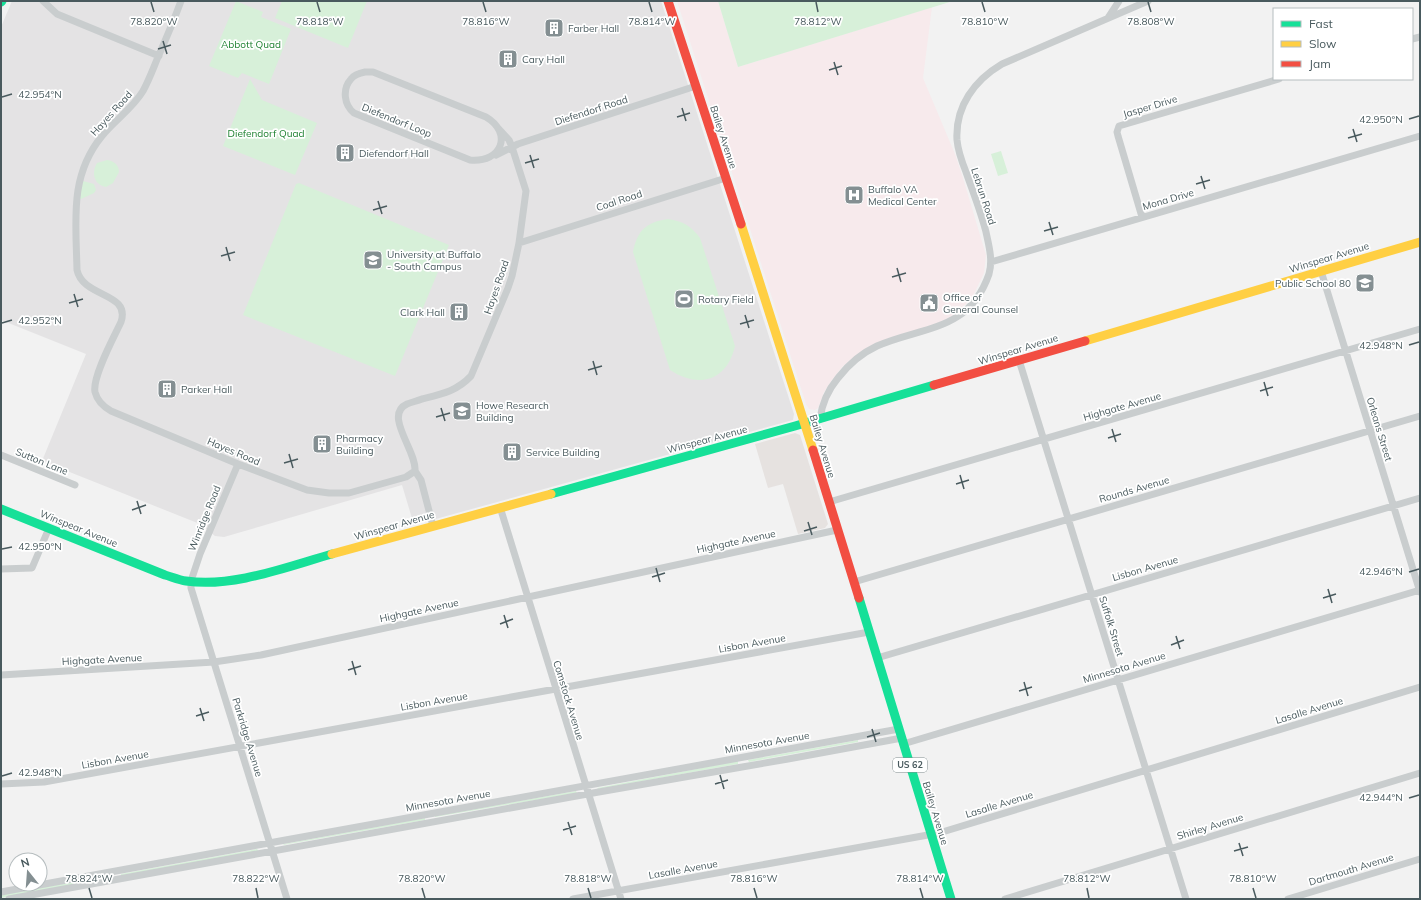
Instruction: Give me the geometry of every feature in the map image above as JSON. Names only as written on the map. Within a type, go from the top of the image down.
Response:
[{"type":"street","points":[[43,1],[57,14],[159,56]]},
{"type":"street","name":"Hayes Road","points":[[182,1],[151,75],[138,98],[102,136],[91,152],[81,173],[76,203],[76,270],[86,285],[117,302],[121,308],[121,322],[98,374],[96,384],[95,392],[104,406],[110,410],[238,464],[298,488],[330,493],[358,491],[406,477],[415,471],[413,456],[399,423],[398,415],[408,403],[454,390],[471,376],[508,288],[520,243],[526,191],[509,140],[498,128]]},
{"type":"street","name":"Bailey Avenue","points":[[668,1],[805,424],[951,899]]},
{"type":"street","points":[[1108,18],[1119,1]]},
{"type":"street","name":"Lebrun Road","points":[[820,419],[824,401],[835,381],[849,366],[866,352],[877,346],[936,328],[950,322],[961,314],[976,298],[989,274],[991,262],[990,250],[957,140],[960,116],[966,98],[978,82],[1002,64],[1148,1]]},
{"type":"street","name":"Diefendorf Loop","points":[[494,156],[475,160],[465,158],[354,113],[348,107],[346,100],[346,89],[354,76],[365,72],[373,72],[486,117],[492,120],[498,128]]},
{"type":"street","name":"Jasper Drive","points":[[1142,217],[1117,132],[1120,126],[1276,80]]},
{"type":"street","name":"Diefendorf Road","points":[[494,156],[512,147],[696,86]]},
{"type":"street","points":[[494,156],[500,146],[501,138],[498,128]]},
{"type":"street","name":"Mona Drive","points":[[991,262],[1420,136]]},
{"type":"street","name":"Coal Road","points":[[520,243],[726,178]]},
{"type":"street","name":"Winspear Avenue","points":[[1,509],[165,575],[191,581],[218,582],[247,577],[805,424],[1420,242]]},
{"type":"street","name":"Orleans Street","points":[[1321,271],[1420,591]]},
{"type":"street","name":"Highgate Avenue","points":[[829,502],[1420,329]]},
{"type":"street","name":"Suffolk Street","points":[[1019,360],[1186,899]]},
{"type":"street","name":"Rounds Avenue","points":[[854,582],[1420,416]]},
{"type":"street","name":"Sutton Lane","points":[[1,456],[75,485]]},
{"type":"street","name":"Winridge Road","points":[[191,581],[200,554],[238,464]]},
{"type":"street","points":[[415,471],[421,480],[433,526]]},
{"type":"street","name":"Lisbon Avenue","points":[[877,658],[1420,498]]},
{"type":"street","name":"Comstock Avenue","points":[[500,507],[621,899]]},
{"type":"street","points":[[1,569],[32,568],[49,528]]},
{"type":"street","name":"Highgate Avenue","points":[[1,675],[214,662],[261,655],[527,596],[837,530]]},
{"type":"street","name":"Parkridge Avenue","points":[[191,581],[191,588],[287,899]]},
{"type":"street","name":"Minnesota Avenue","points":[[9,899],[744,767],[901,737],[1118,679],[1420,591]]},
{"type":"street","name":"Lisbon Avenue","points":[[1,784],[44,782],[869,632]]},
{"type":"street","name":"Lasalle Avenue","points":[[573,899],[939,833],[1420,687]]},
{"type":"street","name":"Minnesota Avenue","points":[[1,892],[742,757],[901,737]]},
{"type":"street","points":[[742,757],[744,767]]},
{"type":"street","name":"Shirley Avenue","points":[[1005,899],[1420,773]]},
{"type":"street","points":[[429,814],[431,823]]},
{"type":"street","name":"Dartmouth Avenue","points":[[1288,899],[1420,859]]},
{"type":"street","points":[[116,870],[118,879]]},
{"type":"shaded area","name":"University at Buffalo - South Campus","points":[[12,1],[661,1],[794,414],[793,420],[414,525],[402,485],[224,537],[215,536],[200,524],[42,461],[86,354],[1,320],[1,27]]},
{"type":"shaded area","name":"Buffalo VA Medical Center","points":[[677,1],[718,1],[738,67],[932,7],[923,78],[955,154],[963,178],[986,255],[984,273],[973,296],[954,315],[938,323],[874,344],[856,355],[842,367],[832,380],[824,392],[818,408],[815,410],[809,409],[806,404]]},
{"type":"shaded area","points":[[795,433],[800,435],[828,524],[825,528],[798,534],[783,484],[768,488],[755,444]]},
{"type":"green space","name":"Abbott Quad","points":[[236,1],[263,12],[261,17],[291,29],[269,84],[242,73],[238,78],[209,66]]},
{"type":"green space","points":[[282,1],[367,1],[348,48],[275,18]]},
{"type":"green space","points":[[718,1],[953,1],[738,67]]},
{"type":"green space","name":"Diefendorf Quad","points":[[250,79],[262,100],[317,123],[295,175],[223,146]]},
{"type":"green space","points":[[1001,151],[1008,173],[998,176],[991,154]]},
{"type":"green space","points":[[107,160],[116,164],[119,172],[113,183],[106,187],[102,186],[96,181],[94,171],[97,163]]},
{"type":"green space","points":[[83,181],[94,184],[96,190],[94,193],[81,199],[79,198]]},
{"type":"green space","points":[[299,183],[449,245],[395,376],[243,315],[296,184]]},
{"type":"green space","name":"Rotary Field","points":[[668,219],[678,221],[686,225],[700,238],[735,346],[726,367],[719,374],[710,378],[701,380],[691,379],[670,370],[633,252],[637,238],[648,225],[660,220]]},
{"type":"green space","points":[[858,740],[858,742],[749,762],[748,760]]},
{"type":"green space","points":[[738,761],[738,764],[597,788]]},
{"type":"green space","points":[[576,791],[577,793],[435,817],[435,816]]},
{"type":"green space","points":[[425,818],[425,820],[283,845],[284,844]]},
{"type":"green space","points":[[257,849],[259,851],[121,875],[121,874]]},
{"type":"green space","points":[[111,875],[111,878],[48,889],[48,886]]},
{"type":"green space","points":[[18,892],[34,892],[1,898],[1,895]]},
{"type":"traffic: fast","points":[[551,494],[795,426],[934,385]]},
{"type":"traffic: fast","points":[[1,509],[165,575],[186,581],[222,582],[241,579],[332,554]]},
{"type":"traffic: fast","points":[[859,598],[951,899]]},
{"type":"traffic: slow","points":[[741,224],[813,450]]},
{"type":"traffic: slow","points":[[1085,341],[1420,242]]},
{"type":"traffic: slow","points":[[332,554],[551,494]]},
{"type":"traffic: jam","points":[[668,1],[741,224]]},
{"type":"traffic: jam","points":[[934,385],[1085,341]]},
{"type":"traffic: jam","points":[[813,450],[859,598]]},
{"type":"place","name":"Farber Hall","points":[[554,28]]},
{"type":"place","name":"Cary Hall","points":[[508,59]]},
{"type":"place","name":"Diefendorf Hall","points":[[345,153]]},
{"type":"place","name":"Buffalo VA Medical Center","points":[[854,195]]},
{"type":"place","name":"University at Buffalo - South Campus","points":[[373,260]]},
{"type":"place","name":"Public School 80","points":[[1365,283]]},
{"type":"place","name":"Rotary Field","points":[[684,299]]},
{"type":"place","name":"Office of General Counsel","points":[[929,303]]},
{"type":"place","name":"Clark Hall","points":[[459,312]]},
{"type":"place","name":"Parker Hall","points":[[167,389]]},
{"type":"place","name":"Howe Research Building","points":[[462,411]]},
{"type":"place","name":"Pharmacy Building","points":[[322,444]]},
{"type":"place","name":"Service Building","points":[[512,452]]}]
